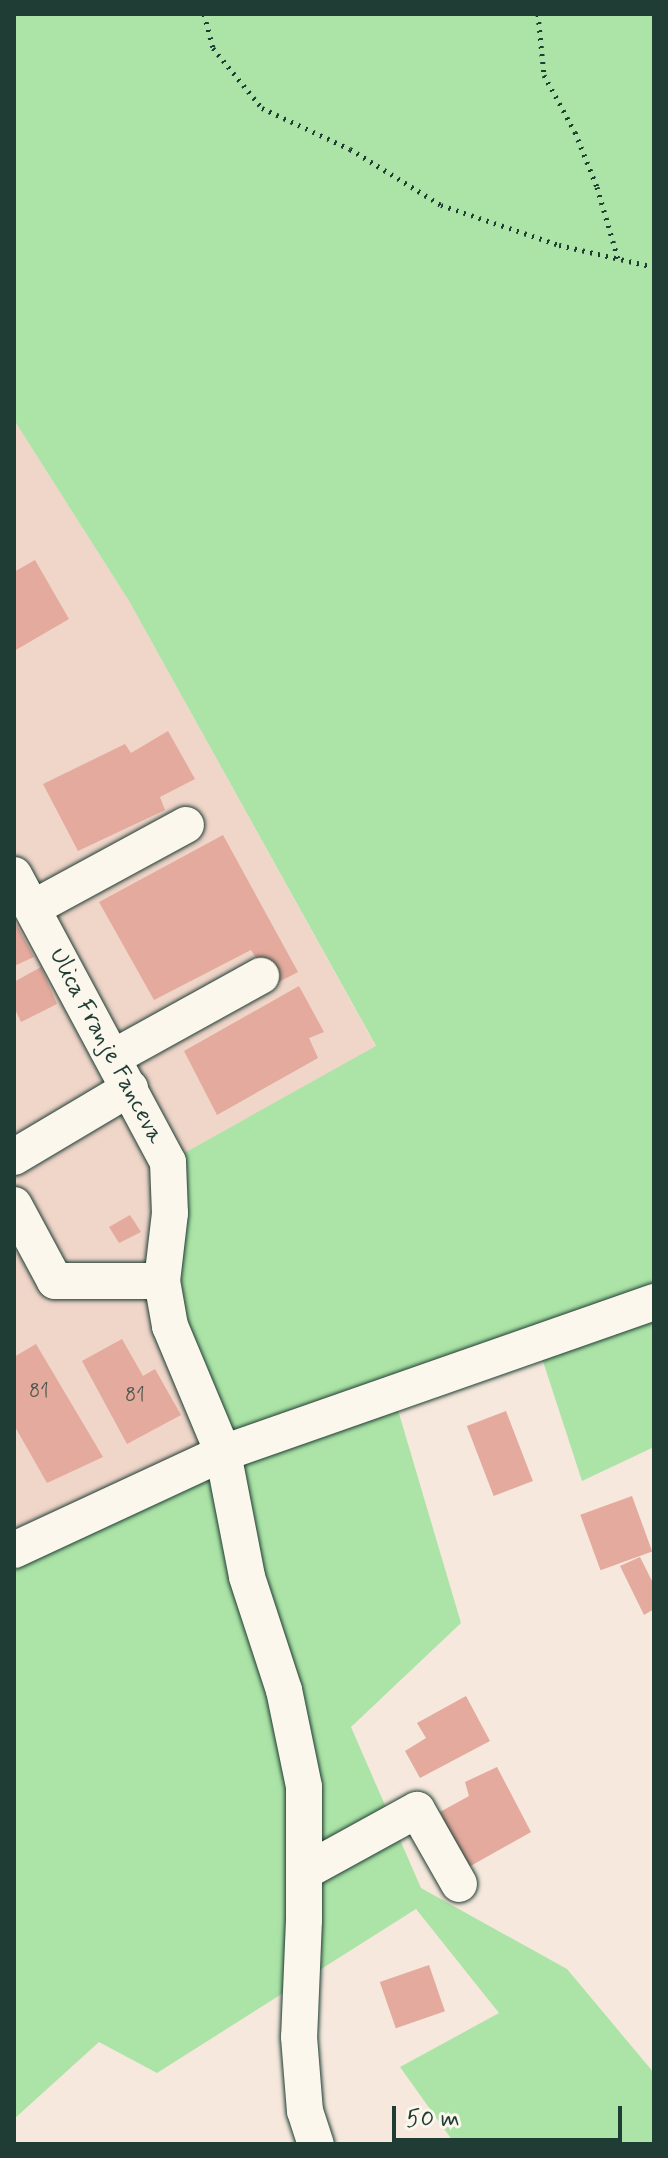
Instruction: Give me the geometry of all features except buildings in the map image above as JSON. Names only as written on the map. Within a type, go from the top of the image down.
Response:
[{"type":"street","points":[[33,908],[186,825]]},
{"type":"street","name":"Ulica Franje Fanceva","points":[[14,875],[168,1162],[170,1213],[162,1281],[170,1326],[223,1453],[247,1577],[284,1690],[304,1787],[299,2037],[305,2111],[316,2144]]},
{"type":"street","points":[[114,1057],[261,976]]},
{"type":"street","points":[[14,1157],[130,1088]]},
{"type":"street","points":[[14,1205],[55,1281],[162,1281]]},
{"type":"street","points":[[14,1550],[223,1453],[654,1302]]},
{"type":"street","points":[[304,1872],[417,1810],[459,1884]]},
{"type":"path","points":[[204,14],[213,48],[262,108],[350,149],[441,205],[559,245],[654,267]]},
{"type":"path","points":[[538,14],[544,75],[575,132],[597,187],[618,259]]},
{"type":"shaded area","points":[[14,420],[129,601],[376,1047],[168,1162],[223,1453],[14,1550]]},
{"type":"green space","points":[[14,14],[654,14],[654,1447],[582,1481],[538,1346],[395,1400],[461,1623],[351,1727],[421,1888],[567,1969],[654,2073],[654,2144],[455,2144],[400,2067],[499,2013],[416,1909],[157,2073],[99,2042],[14,2119],[14,1550],[223,1453],[170,1326],[168,1162],[376,1046],[129,601],[14,420]]}]
